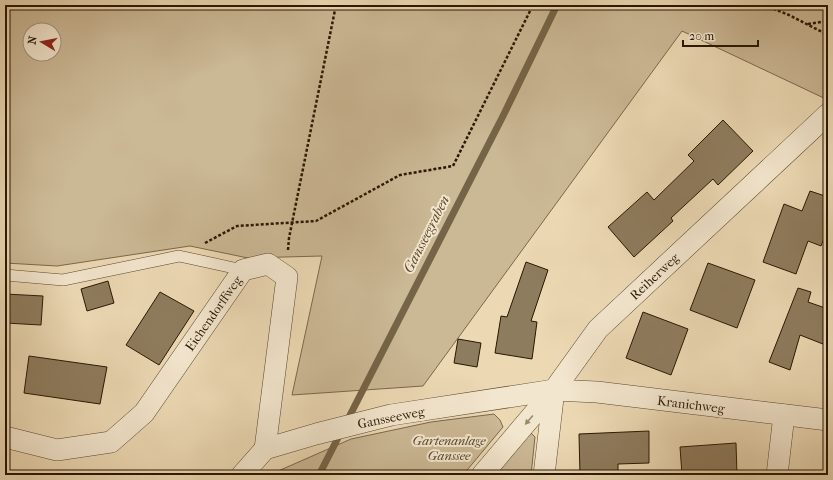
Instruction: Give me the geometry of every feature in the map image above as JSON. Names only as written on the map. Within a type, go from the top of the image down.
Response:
[{"type":"street","name":"Reiherweg","points":[[544,475],[554,390],[598,329],[828,114]]},
{"type":"street","name":"Eichendorffweg","points":[[5,437],[57,450],[111,442],[144,413],[243,270],[268,264],[287,277]]},
{"type":"street","points":[[242,475],[265,449],[287,277]]},
{"type":"street","name":"Kranichweg","points":[[554,390],[597,392],[828,420]]},
{"type":"street","name":"Gansseeweg","points":[[265,449],[391,415],[554,390]]},
{"type":"street","points":[[482,475],[554,390]]},
{"type":"street","points":[[777,475],[784,415]]},
{"type":"lane","points":[[5,276],[63,280],[180,256],[243,270]]},
{"type":"path","points":[[287,277],[289,238],[336,5]]},
{"type":"path","points":[[180,256],[237,226],[316,221],[400,175],[453,166],[533,5]]},
{"type":"path","points":[[764,5],[807,24],[828,36]]},
{"type":"path","points":[[807,24],[828,21]]},
{"type":"green space","points":[[5,5],[828,5],[828,100],[682,31],[423,386],[292,395],[322,256],[248,258],[190,246],[57,266],[5,263]]},
{"type":"green space","name":"Gartenanlage Ganssee","points":[[494,414],[500,420],[503,427],[463,475],[269,475],[351,439],[431,422]]},
{"type":"green space","name":"Gartenanlage Ganssee","points":[[530,432],[535,437],[531,475],[495,475]]},
{"type":"building","points":[[723,120],[753,151],[718,185],[713,179],[671,218],[673,221],[634,257],[608,227],[647,192],[654,200],[694,161],[688,155]]},
{"type":"building","points":[[810,191],[828,197],[828,228],[821,246],[808,241],[796,274],[763,262],[784,204],[802,211]]},
{"type":"building","points":[[526,262],[548,270],[531,321],[537,322],[532,359],[495,353],[501,316],[507,317]]},
{"type":"building","points":[[708,263],[755,280],[737,328],[690,310]]},
{"type":"building","points":[[108,281],[114,303],[87,311],[81,289]]},
{"type":"building","points":[[798,288],[811,292],[808,302],[828,309],[828,346],[800,335],[790,370],[769,362]]},
{"type":"building","points":[[160,292],[194,311],[159,365],[126,345]]},
{"type":"building","points":[[5,294],[43,296],[41,325],[5,323]]},
{"type":"building","points":[[643,312],[688,329],[671,375],[626,358]]},
{"type":"building","points":[[458,339],[481,343],[477,367],[454,363]]},
{"type":"building","points":[[29,356],[107,367],[100,404],[24,393]]},
{"type":"building","points":[[649,431],[649,463],[618,464],[618,475],[580,475],[579,434]]},
{"type":"building","points":[[736,443],[737,475],[682,475],[680,447]]},
{"type":"waterway","name":"Gansseegraben","points":[[346,423],[503,116],[557,5]]},
{"type":"waterway","name":"Gansseegraben","points":[[319,475],[341,432]]}]
